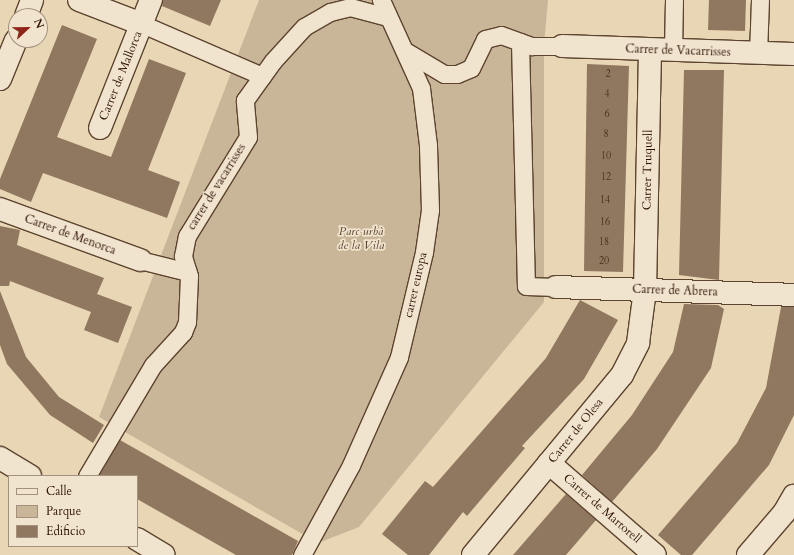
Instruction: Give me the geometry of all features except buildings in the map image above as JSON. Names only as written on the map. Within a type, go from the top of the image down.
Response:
[{"type":"street","name":"Carrer de Mallorca","points":[[79,0],[142,24]]},
{"type":"street","name":"Carrer de Mallorca","points":[[100,128],[151,0]]},
{"type":"street","name":"carrer europa","points":[[302,555],[350,465],[399,357],[424,252],[430,210],[428,145],[422,88],[407,52],[388,17],[381,0]]},
{"type":"street","points":[[673,51],[674,0]]},
{"type":"street","points":[[758,54],[760,0]]},
{"type":"street","name":"carrer de vacarrisses","points":[[87,475],[153,365],[183,332],[187,322],[188,272],[184,256],[187,236],[248,137],[243,117],[245,100],[262,76],[304,27],[330,12],[350,7],[388,17]]},
{"type":"street","points":[[142,24],[262,76]]},
{"type":"street","points":[[407,52],[444,74],[457,74],[471,68],[485,39],[501,35],[532,46],[562,46]]},
{"type":"street","points":[[520,42],[526,286],[556,287]]},
{"type":"street","name":"Carrer de Vacarrisses","points":[[562,46],[758,54],[794,54]]},
{"type":"street","points":[[0,79],[13,48]]},
{"type":"street","name":"Carrer Truquell","points":[[645,290],[650,50]]},
{"type":"street","name":"Carrer de Menorca","points":[[0,209],[140,260]]},
{"type":"street","points":[[140,260],[188,272]]},
{"type":"street","name":"Carrer de Abrera","points":[[556,287],[794,295]]},
{"type":"street","name":"Carrer de Olesa","points":[[473,555],[622,375],[638,343],[645,290]]},
{"type":"street","points":[[0,458],[28,475]]},
{"type":"street","name":"Carrer de Martorell","points":[[549,463],[655,555]]},
{"type":"street","points":[[748,555],[784,513],[794,496]]},
{"type":"street","points":[[138,540],[164,555]]},
{"type":"green space","name":"Parc urbà de la Vila","points":[[259,0],[548,0],[544,45],[544,302],[359,527],[318,543],[99,417]]}]
